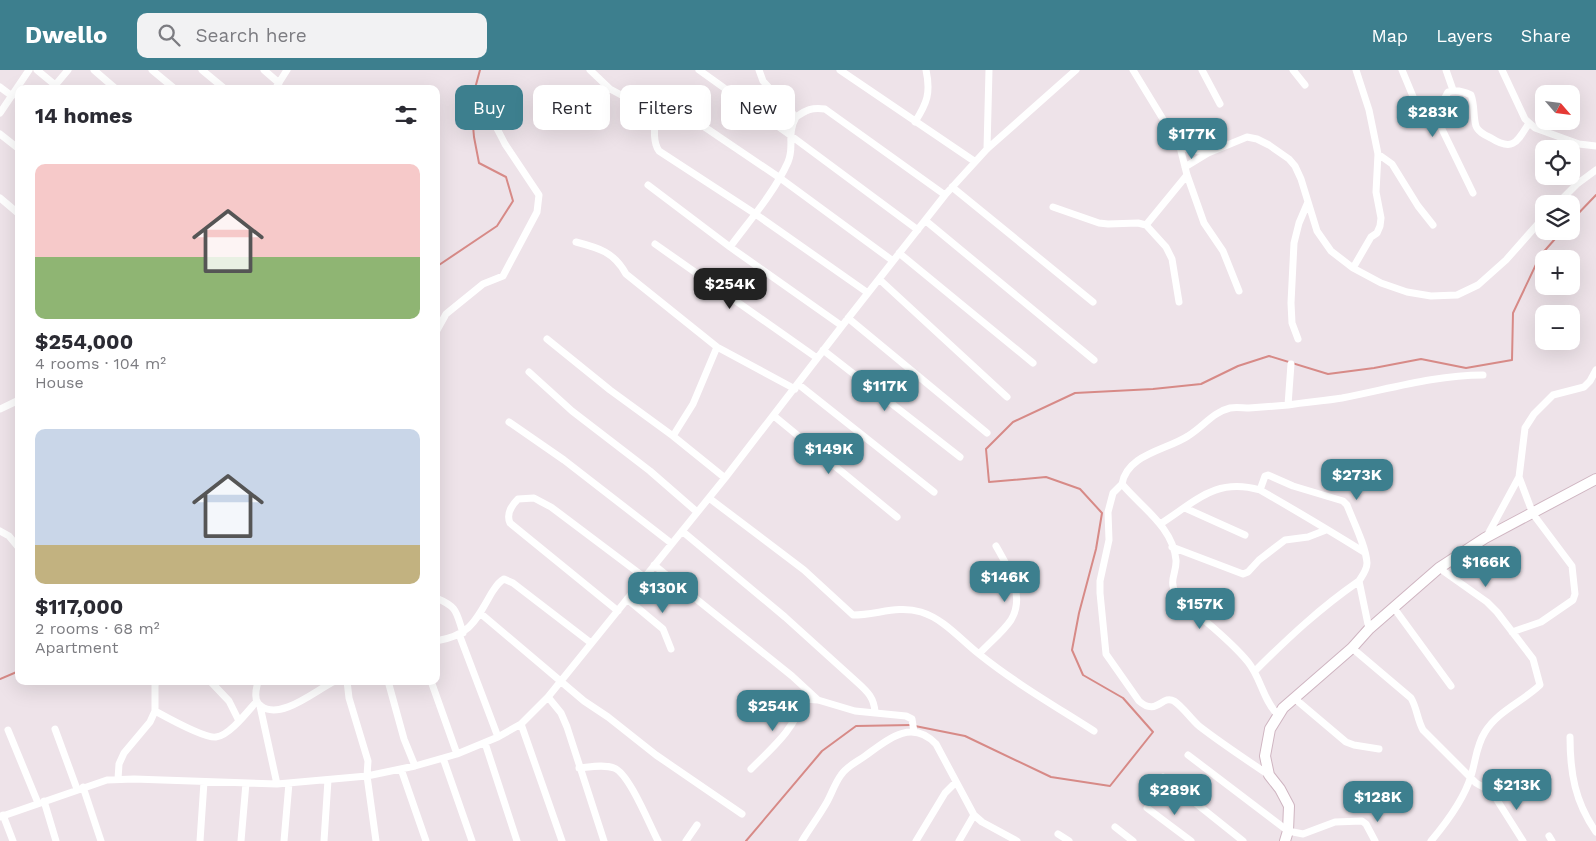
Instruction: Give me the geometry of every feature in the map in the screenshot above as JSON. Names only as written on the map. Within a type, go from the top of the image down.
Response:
[{"type":"street","points":[[19,85],[29,70]]},
{"type":"street","points":[[36,70],[54,85]]},
{"type":"street","points":[[57,85],[68,70]]},
{"type":"street","points":[[94,70],[111,85]]},
{"type":"street","points":[[152,70],[170,85]]},
{"type":"street","points":[[202,70],[220,85]]},
{"type":"street","points":[[264,70],[276,85]]},
{"type":"street","points":[[278,85],[287,70]]},
{"type":"street","points":[[590,70],[606,85]]},
{"type":"street","points":[[699,70],[790,134],[918,230]]},
{"type":"street","points":[[759,70],[764,80],[796,117]]},
{"type":"street","points":[[840,70],[974,161]]},
{"type":"street","points":[[916,122],[925,107],[927,99],[929,82],[926,70]]},
{"type":"street","points":[[987,149],[989,70]]},
{"type":"street","points":[[13,841],[2,816],[107,780],[277,784],[367,776],[415,766],[457,754],[498,737],[521,724],[548,696],[709,498],[848,318],[974,161],[1076,70]]},
{"type":"street","points":[[1133,70],[1180,147],[1186,171],[1204,223],[1222,251],[1239,291]]},
{"type":"street","points":[[1202,70],[1220,104]]},
{"type":"street","points":[[1293,70],[1305,84]]},
{"type":"street","points":[[1353,268],[1371,237],[1380,226],[1376,192],[1378,154],[1369,110],[1356,70]]},
{"type":"street","points":[[1402,70],[1418,106],[1426,112],[1440,116]]},
{"type":"street","points":[[1446,70],[1453,90]]},
{"type":"street","points":[[1502,70],[1529,124],[1579,144],[1596,146]]},
{"type":"street","points":[[0,87],[12,96]]},
{"type":"street","points":[[610,89],[620,95]]},
{"type":"street","points":[[1473,194],[1442,131],[1441,105],[1448,92],[1453,90],[1462,91],[1471,95],[1477,127],[1500,144],[1507,146],[1513,144],[1529,124]]},
{"type":"street","points":[[0,113],[15,91]]},
{"type":"street","points":[[730,247],[780,178],[791,152],[791,125],[796,117],[807,109],[814,107],[825,109],[946,195]]},
{"type":"street","points":[[440,325],[446,314],[483,284],[503,276],[537,212],[539,195],[498,130]]},
{"type":"street","points":[[655,130],[656,146],[659,152],[754,213],[868,293]]},
{"type":"street","points":[[708,130],[780,178],[893,261]]},
{"type":"street","points":[[0,134],[15,146]]},
{"type":"street","points":[[1146,225],[1186,171],[1208,153],[1247,137],[1258,139],[1269,145],[1295,166],[1317,231],[1331,251],[1353,268],[1381,283],[1407,292],[1431,296],[1457,295],[1478,285],[1506,260],[1535,227]]},
{"type":"street","points":[[1180,147],[1208,153]]},
{"type":"street","points":[[1378,154],[1392,164],[1418,206],[1433,225]]},
{"type":"street","points":[[1566,195],[1596,170]]},
{"type":"street","points":[[648,185],[730,247],[842,326]]},
{"type":"street","points":[[952,188],[1093,302]]},
{"type":"street","points":[[0,198],[15,211]]},
{"type":"street","points":[[1298,339],[1292,323],[1291,303],[1294,243],[1308,202]]},
{"type":"street","points":[[1053,207],[1099,223],[1138,223],[1146,225],[1166,246],[1172,259],[1179,302]]},
{"type":"street","points":[[926,221],[1094,360]]},
{"type":"street","points":[[576,242],[598,248],[618,260],[626,274],[717,347],[796,387],[934,492]]},
{"type":"street","points":[[655,244],[817,358]]},
{"type":"street","points":[[900,253],[1033,363]]},
{"type":"street","points":[[879,279],[1007,397]]},
{"type":"street","points":[[848,318],[987,433]]},
{"type":"street","points":[[548,339],[610,390],[673,436],[725,478]]},
{"type":"street","points":[[673,436],[693,404],[717,347]]},
{"type":"street","points":[[823,350],[960,457]]},
{"type":"street","points":[[1288,405],[1291,364]]},
{"type":"street","points":[[1485,538],[1519,478],[1525,428],[1534,414],[1553,395],[1584,387],[1596,370]]},
{"type":"street","points":[[529,372],[572,411],[650,471],[697,512]]},
{"type":"street","points":[[1287,836],[1289,806],[1269,775],[1207,732],[1174,702],[1167,700],[1151,708],[1145,706],[1139,701],[1106,654],[1100,581],[1109,540],[1108,512],[1113,492],[1122,484],[1124,474],[1131,466],[1146,456],[1189,436],[1208,419],[1229,408],[1288,405],[1342,398],[1395,386],[1462,376],[1483,375]]},
{"type":"street","points":[[0,409],[15,402]]},
{"type":"street","points":[[774,416],[897,517]]},
{"type":"street","points":[[509,422],[564,460],[671,543]]},
{"type":"street","points":[[1255,671],[1296,630],[1336,597],[1359,582],[1367,564],[1347,505],[1343,501],[1293,486],[1268,475],[1262,481],[1260,490]]},
{"type":"street","points":[[1512,632],[1540,622],[1573,600],[1575,594],[1572,566],[1533,514],[1519,478]]},
{"type":"street","points":[[1269,775],[1265,756],[1270,729],[1278,715],[1294,698],[1352,648],[1369,629],[1439,568],[1485,538],[1596,479]]},
{"type":"street","points":[[1122,484],[1160,524],[1170,538],[1176,560],[1172,587],[1176,594],[1236,648],[1255,671],[1268,704],[1278,715]]},
{"type":"street","points":[[1160,524],[1203,494],[1219,488],[1228,486],[1260,490],[1364,552]]},
{"type":"street","points":[[618,611],[510,523],[508,514],[514,504],[518,499],[534,498],[551,507],[644,577]]},
{"type":"street","points":[[709,498],[804,570],[853,615],[890,609],[907,609],[922,612],[952,630],[979,654],[1025,687],[1094,731]]},
{"type":"street","points":[[1184,508],[1245,535]]},
{"type":"street","points":[[1172,547],[1243,574],[1248,572],[1258,560],[1285,540],[1308,537],[1326,530]]},
{"type":"street","points":[[0,531],[9,536],[15,543]]},
{"type":"street","points":[[682,531],[785,618],[869,693],[873,700],[875,712]]},
{"type":"street","points":[[979,654],[1010,622],[1015,608],[1014,581],[996,546]]},
{"type":"street","points":[[654,566],[792,676],[818,700]]},
{"type":"street","points":[[1431,841],[1460,800],[1471,777],[1479,741],[1486,730],[1495,719],[1540,685],[1533,660],[1487,602],[1439,568]]},
{"type":"street","points":[[440,639],[461,634],[470,627],[497,585],[504,579],[508,580],[591,643]]},
{"type":"street","points":[[1359,582],[1369,629]]},
{"type":"street","points":[[628,598],[663,629],[671,649]]},
{"type":"street","points":[[440,600],[449,603],[455,610],[461,634],[498,737]]},
{"type":"street","points":[[1394,608],[1451,686]]},
{"type":"street","points":[[480,613],[584,701],[608,717],[656,755],[742,814]]},
{"type":"street","points":[[1352,648],[1411,698],[1416,706],[1422,730],[1480,787],[1488,788],[1492,792],[1523,841]]},
{"type":"street","points":[[118,779],[119,764],[124,752],[150,722],[155,711],[155,685]]},
{"type":"street","points":[[214,685],[229,701],[239,721]]},
{"type":"street","points":[[257,685],[255,696],[277,784]]},
{"type":"street","points":[[258,703],[268,710],[277,710],[289,706],[328,685]]},
{"type":"street","points":[[347,685],[349,698],[368,761],[367,776],[376,841]]},
{"type":"street","points":[[389,685],[404,739],[415,766]]},
{"type":"street","points":[[433,685],[457,754]]},
{"type":"street","points":[[548,696],[561,714],[567,727],[604,841]]},
{"type":"street","points":[[1294,698],[1346,742],[1380,749]]},
{"type":"street","points":[[751,768],[783,738],[797,717],[803,699],[818,700],[855,711],[910,717],[914,732]]},
{"type":"street","points":[[155,711],[215,738],[223,735],[258,703]]},
{"type":"street","points":[[521,724],[562,841]]},
{"type":"street","points":[[55,729],[101,841]]},
{"type":"street","points":[[8,730],[41,802],[56,841]]},
{"type":"street","points":[[802,841],[827,802],[841,775],[848,767],[890,738],[914,732],[929,738],[936,744],[974,815],[982,822],[1017,841]]},
{"type":"street","points":[[1570,737],[1570,762],[1574,788],[1582,810],[1596,832]]},
{"type":"street","points":[[485,742],[517,841]]},
{"type":"street","points":[[1188,754],[1287,836],[1303,834],[1335,822],[1362,821],[1366,824],[1375,841]]},
{"type":"street","points":[[443,758],[472,841]]},
{"type":"street","points":[[579,768],[607,767],[619,770],[633,789],[658,841]]},
{"type":"street","points":[[401,768],[426,841]]},
{"type":"street","points":[[1163,777],[1244,841]]},
{"type":"street","points":[[324,841],[328,780]]},
{"type":"street","points":[[200,841],[204,782]]},
{"type":"street","points":[[916,841],[945,793],[956,782]]},
{"type":"street","points":[[241,841],[246,783]]},
{"type":"street","points":[[284,841],[290,783]]},
{"type":"street","points":[[1147,808],[1190,841]]},
{"type":"street","points":[[959,841],[974,815]]},
{"type":"street","points":[[686,841],[697,825]]},
{"type":"street","points":[[1115,828],[1133,841]]},
{"type":"street","points":[[1058,834],[1069,841]]},
{"type":"waterway","points":[[440,264],[497,226],[513,201],[506,177],[479,163],[474,137],[471,103],[480,70]]},
{"type":"waterway","points":[[1580,212],[1596,195]]},
{"type":"waterway","points":[[915,726],[965,736],[1051,777],[1110,786],[1153,732],[1123,698],[1083,675],[1072,650],[1079,613],[1096,549],[1102,513],[1080,489],[1046,477],[989,482],[986,449],[1013,422],[1075,393],[1153,389],[1201,384],[1238,366],[1269,356],[1328,374],[1421,359],[1466,368],[1512,360],[1513,313],[1540,256],[1554,240]]},
{"type":"waterway","points":[[0,679],[15,673]]},
{"type":"waterway","points":[[746,841],[822,751],[856,726],[911,725]]}]
